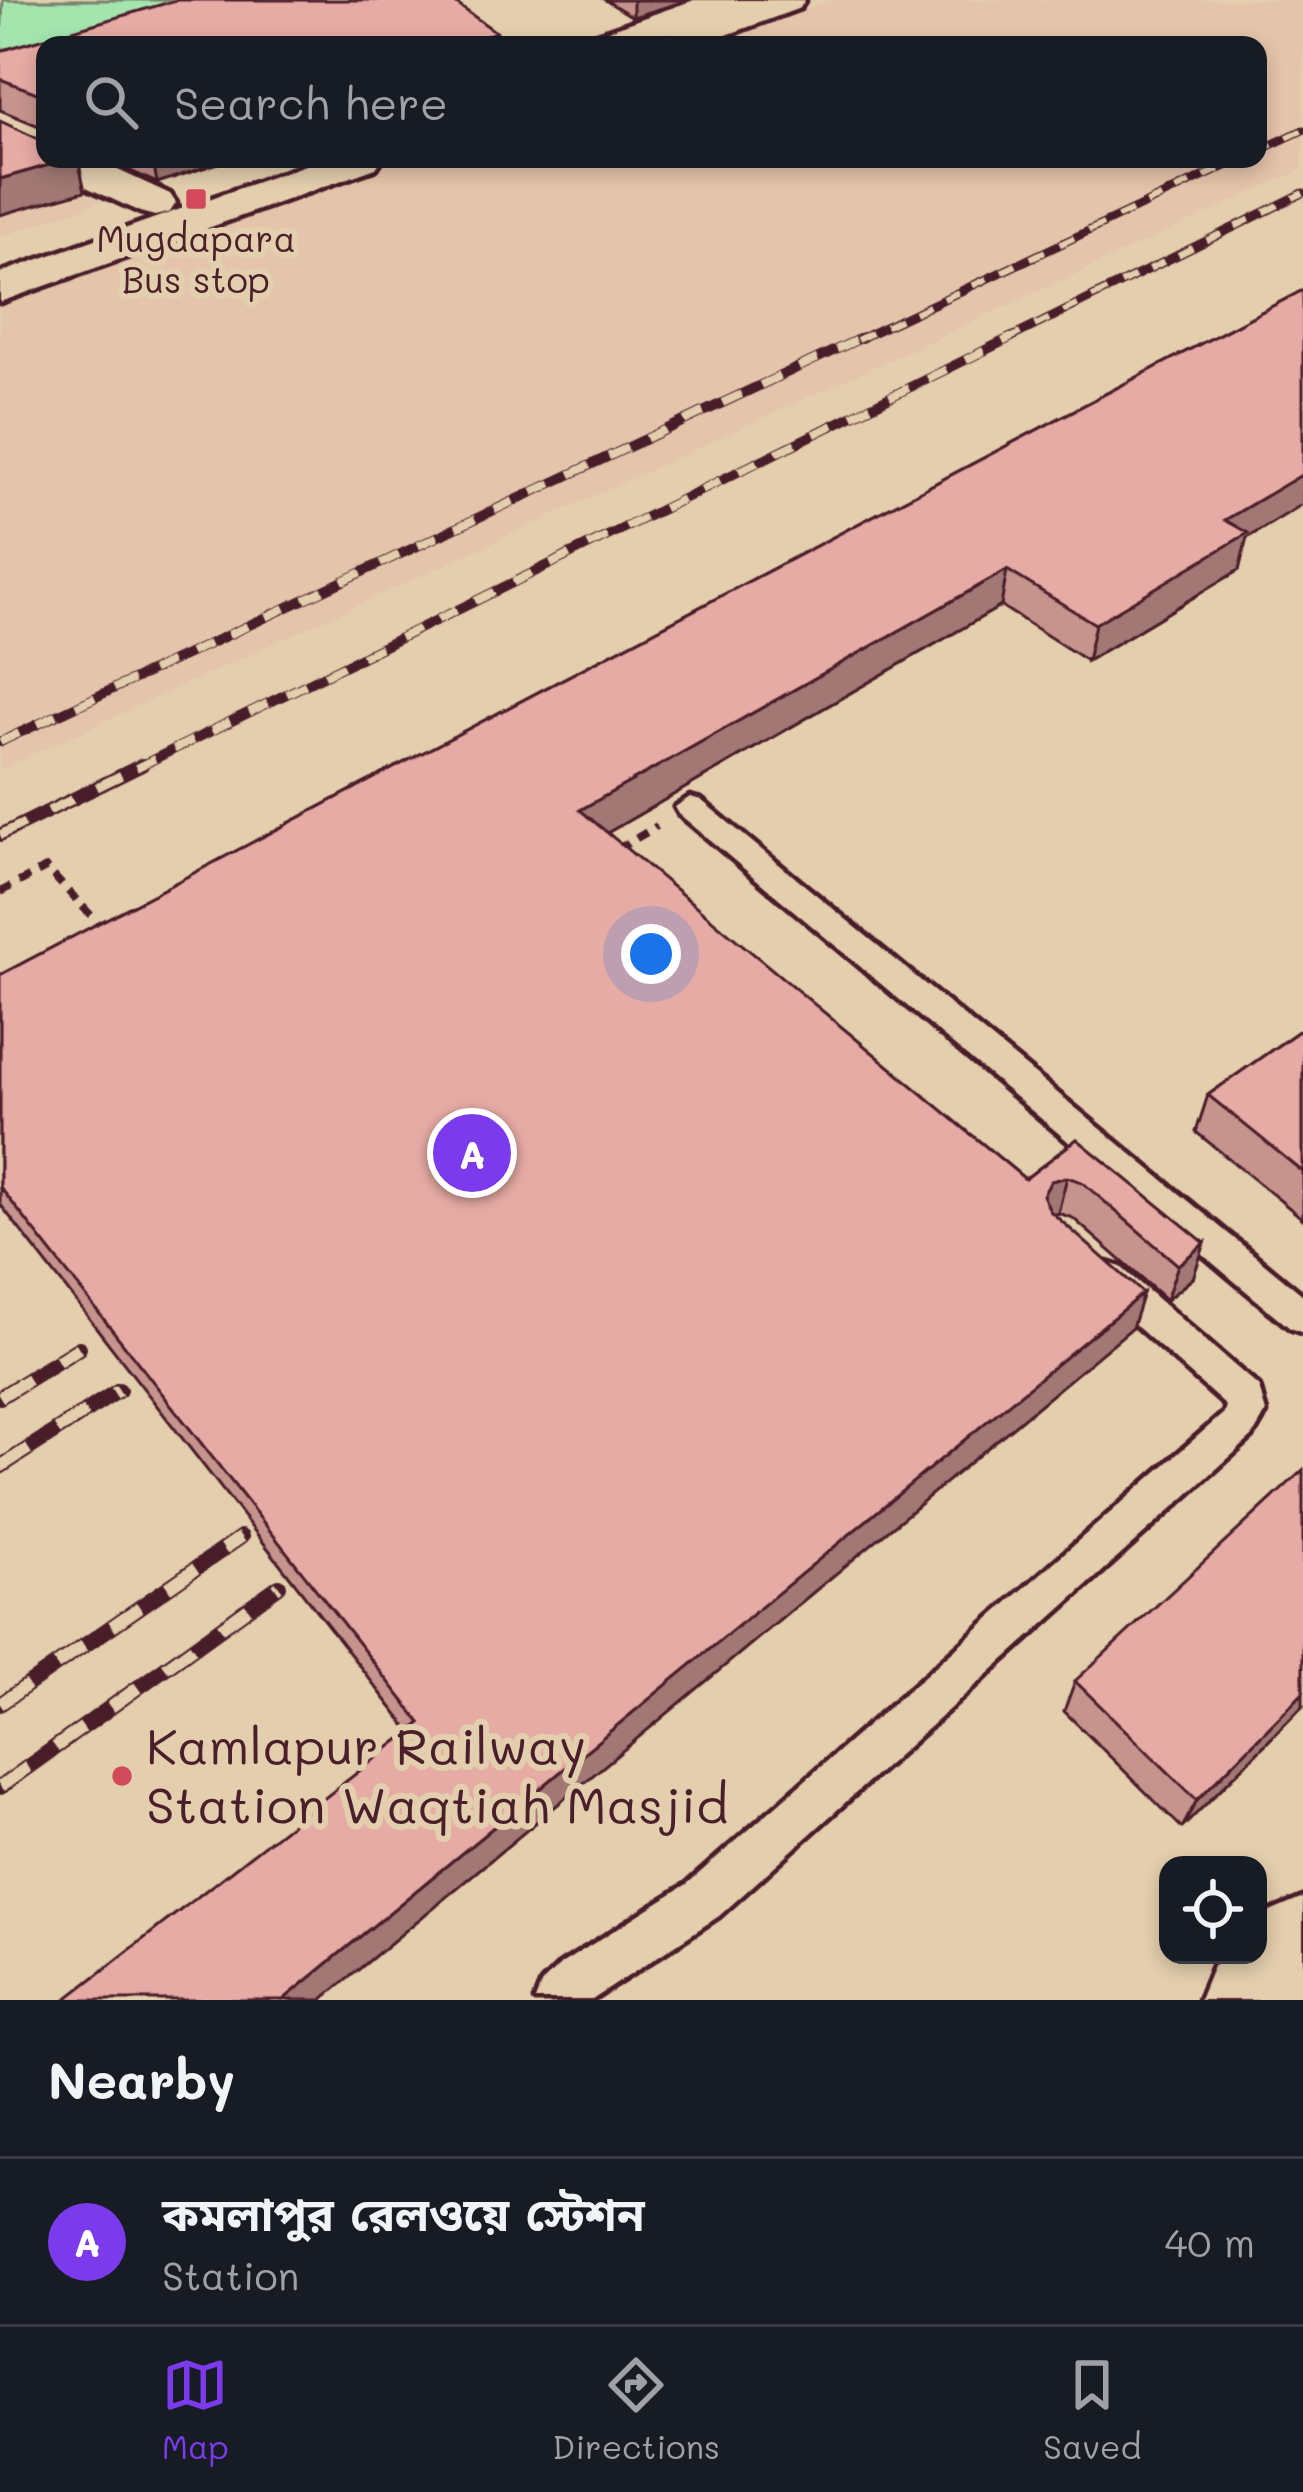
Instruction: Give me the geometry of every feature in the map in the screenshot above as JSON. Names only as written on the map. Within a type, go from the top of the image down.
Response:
[{"type":"main road","points":[[627,36],[729,0]]},
{"type":"main road","points":[[688,36],[787,0]]},
{"type":"main road","points":[[77,168],[168,214]]},
{"type":"main road","points":[[0,288],[262,168]]},
{"type":"main road","points":[[0,257],[329,168]]},
{"type":"main road","points":[[1247,2000],[1303,1945]]},
{"type":"lane","points":[[690,807],[1303,1316]]},
{"type":"lane","points":[[559,2000],[578,1981],[703,1900],[1238,1425],[1246,1413],[1245,1399],[1074,1247]]},
{"type":"path","points":[[611,853],[690,807]]},
{"type":"path","points":[[0,892],[46,868],[111,937]]},
{"type":"shaded area","points":[[832,0],[1303,0],[1303,169],[0,769],[0,298],[363,168],[1267,168],[1267,36],[731,36]]},
{"type":"shaded area","points":[[0,151],[101,201],[0,237]]},
{"type":"green space","points":[[3,0],[288,0],[94,36],[36,36],[36,49],[0,65]]},
{"type":"building","points":[[177,0],[451,0],[496,32],[485,36],[52,36]]},
{"type":"building","points":[[36,41],[36,93],[0,79],[0,51]]},
{"type":"building","points":[[0,121],[36,138],[38,168],[0,179]]},
{"type":"building","points":[[1303,290],[1303,474],[1225,520],[1248,533],[1095,624],[1007,570],[580,810],[1025,1179],[1077,1139],[1205,1243],[1178,1265],[1082,1182],[1067,1177],[1051,1181],[1043,1195],[1050,1211],[1143,1293],[283,2000],[65,2000],[421,1723],[0,1187],[0,975]]},
{"type":"building","points":[[1303,1028],[1303,1172],[1208,1095]]},
{"type":"building","points":[[1303,1470],[1303,1693],[1197,1800],[1075,1681]]},
{"type":"railway","points":[[1267,147],[1303,130]]},
{"type":"railway","points":[[857,340],[1222,168]]},
{"type":"railway","points":[[1006,340],[1303,193]]},
{"type":"railway","points":[[0,742],[863,337]]},
{"type":"railway","points":[[136,768],[1012,337]]},
{"type":"railway","points":[[0,835],[142,765]]},
{"type":"railway","points":[[0,1397],[79,1348]]},
{"type":"railway","points":[[0,1467],[119,1390]]},
{"type":"railway","points":[[0,1704],[241,1537]]},
{"type":"railway","points":[[0,1787],[279,1586]]},
{"type":"place","name":"Mugdapara Bus stop","points":[[196,199]]},
{"type":"place","name":"কমলাপুর রেলওয়ে স্টেশন","points":[[472,1153]]},
{"type":"place","name":"Kamlapur Railway Station Waqtiah Masjid","points":[[122,1776]]}]
